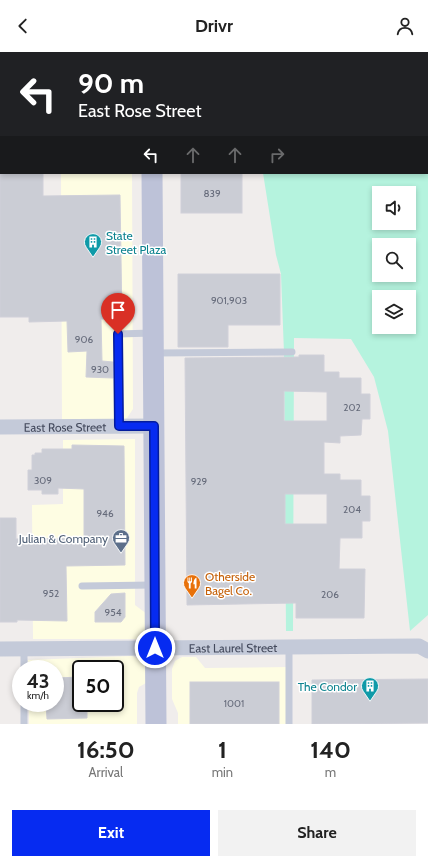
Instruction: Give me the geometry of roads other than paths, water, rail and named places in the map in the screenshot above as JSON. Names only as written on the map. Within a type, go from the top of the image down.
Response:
[{"type":"main road","points":[[152,174],[156,724]]},
{"type":"street","name":"East Rose Street","points":[[0,427],[154,426]]},
{"type":"street","name":"East Laurel Street","points":[[0,648],[423,648]]},
{"type":"lane","points":[[119,426],[118,334],[153,343],[292,352]]},
{"type":"lane","points":[[82,586],[155,584]]},
{"type":"lane","points":[[288,647],[289,724]]},
{"type":"lane","points":[[24,648],[24,660]]},
{"type":"lane","points":[[24,712],[24,724]]},
{"type":"place","name":"State Street Plaza","points":[[93,257]]},
{"type":"place","name":"Julian & Company","points":[[121,553]]},
{"type":"place","name":"Otherside Bagel Co.","points":[[192,598]]},
{"type":"place","name":"The Condor","points":[[370,701]]}]
